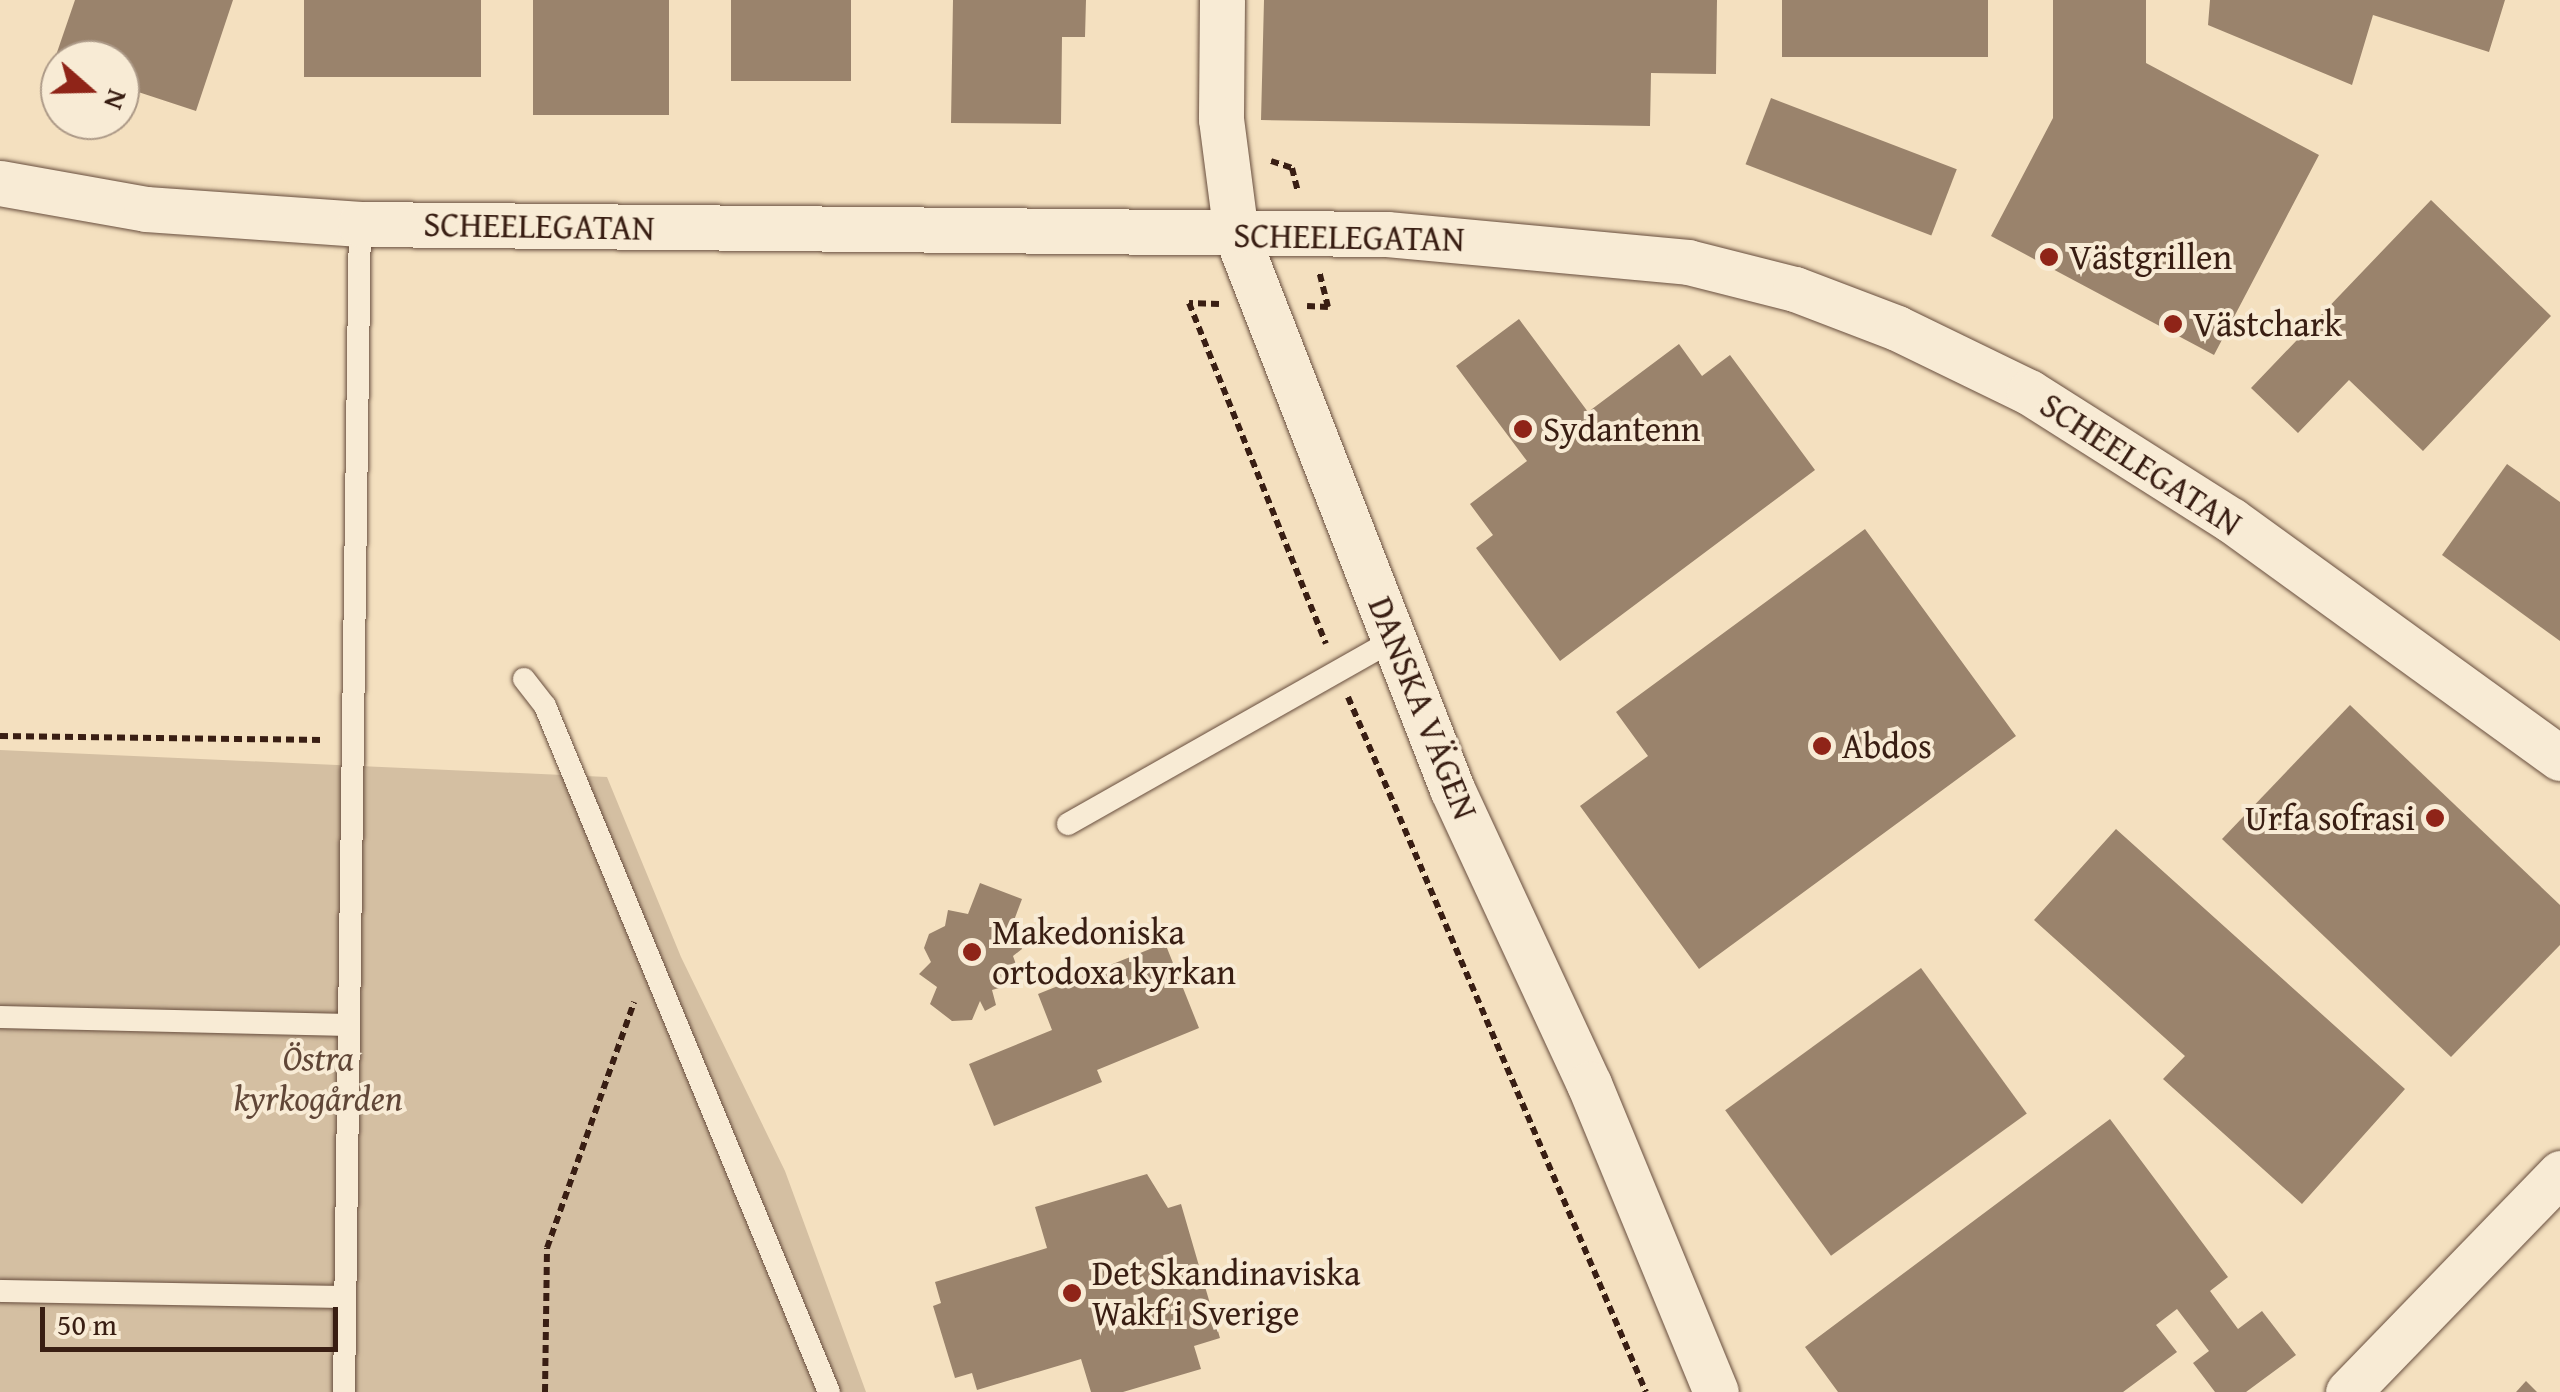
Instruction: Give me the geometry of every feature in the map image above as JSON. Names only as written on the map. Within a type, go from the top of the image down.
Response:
[{"type":"street","name":"DANSKA VÄGEN","points":[[1222,0],[1221,119],[1236,234],[1452,789],[1589,1084],[1716,1392]]},
{"type":"street","name":"SCHEELEGATAN","points":[[0,184],[146,209],[360,224],[1388,234],[1688,262],[1795,289],[1897,328],[2029,392],[2232,520],[2560,758]]},
{"type":"street","points":[[2351,1391],[2560,1174]]},
{"type":"lane","points":[[344,1392],[360,224]]},
{"type":"lane","points":[[1068,824],[1394,639]]},
{"type":"lane","points":[[524,680],[544,706],[829,1392]]},
{"type":"lane","points":[[0,1017],[349,1024]]},
{"type":"lane","points":[[0,1291],[345,1297]]},
{"type":"path","points":[[0,736],[353,740]]},
{"type":"path","points":[[545,1392],[546,1248],[650,958]]},
{"type":"green space","name":"Östra kyrkogården","points":[[0,750],[607,777],[681,957],[785,1171],[866,1392],[0,1392]]},
{"type":"building","points":[[75,0],[233,0],[196,111],[140,93],[140,40],[61,40]]},
{"type":"building","points":[[304,0],[481,0],[481,77],[304,77]]},
{"type":"building","points":[[533,0],[669,0],[669,115],[533,115]]},
{"type":"building","points":[[731,0],[851,0],[851,81],[731,81]]},
{"type":"building","points":[[953,0],[1086,0],[1085,37],[1062,37],[1061,124],[951,123]]},
{"type":"building","points":[[1264,0],[1717,0],[1716,74],[1651,73],[1650,126],[1261,120]]},
{"type":"building","points":[[1782,0],[1988,0],[1988,57],[1782,57]]},
{"type":"building","points":[[2053,0],[2146,0],[2146,63],[2319,155],[2214,355],[1991,236],[2053,118]]},
{"type":"building","points":[[2210,0],[2505,0],[2489,52],[2373,15],[2352,85],[2208,25]]},
{"type":"building","points":[[1771,98],[1957,169],[1931,236],[1746,164]]},
{"type":"building","points":[[2431,200],[2551,316],[2423,451],[2349,380],[2298,433],[2251,388]]},
{"type":"building","points":[[1519,319],[1588,412],[1679,344],[1702,376],[1730,355],[1815,470],[1560,661],[1476,548],[1493,535],[1470,504],[1527,461],[1456,366]]},
{"type":"building","points":[[2507,464],[2560,502],[2560,641],[2442,555]]},
{"type":"building","name":"Abdos","points":[[1865,529],[2016,736],[1699,969],[1580,806],[1648,756],[1616,712]]},
{"type":"building","points":[[2350,705],[2560,905],[2560,945],[2451,1057],[2222,839]]},
{"type":"building","points":[[2116,829],[2405,1089],[2302,1204],[2163,1079],[2185,1056],[2034,920]]},
{"type":"building","name":"Makedoniska ortodoxa kyrkan","points":[[980,883],[1022,899],[1010,931],[1019,935],[1022,949],[1013,956],[1018,970],[1013,984],[992,990],[996,1005],[985,1011],[980,1001],[972,1020],[952,1021],[930,1004],[937,987],[919,974],[931,962],[924,948],[929,934],[945,926],[948,910],[968,914]]},
{"type":"building","points":[[1165,943],[1199,1028],[1097,1070],[1102,1082],[994,1126],[969,1064],[1052,1030],[1038,994]]},
{"type":"building","points":[[1921,968],[2027,1114],[1831,1256],[1725,1110]]},
{"type":"building","points":[[2110,1119],[2228,1277],[2210,1291],[2238,1329],[2262,1311],[2296,1355],[2246,1392],[2215,1392],[2193,1363],[2209,1351],[2177,1309],[2156,1325],[2177,1352],[2123,1392],[1838,1392],[1805,1347]]},
{"type":"building","name":"Det Skandinaviska Wakf i Sverige","points":[[1147,1174],[1168,1208],[1181,1204],[1220,1338],[1194,1346],[1201,1369],[1123,1392],[1091,1392],[1081,1359],[977,1390],[972,1373],[955,1378],[933,1306],[941,1303],[935,1282],[1047,1248],[1035,1207]]},
{"type":"building","points":[[2526,1381],[2537,1392],[2516,1392]]},
{"type":"place","name":"Västgrillen","points":[[2049,257]]},
{"type":"place","name":"Västchark","points":[[2173,324]]},
{"type":"place","name":"Sydantenn","points":[[1523,429]]},
{"type":"place","name":"Abdos","points":[[1822,746]]},
{"type":"place","name":"Urfa sofrasi","points":[[2435,818]]},
{"type":"place","name":"Makedoniska ortodoxa kyrkan","points":[[972,952]]},
{"type":"place","name":"Det Skandinaviska Wakf i Sverige","points":[[1072,1293]]}]
